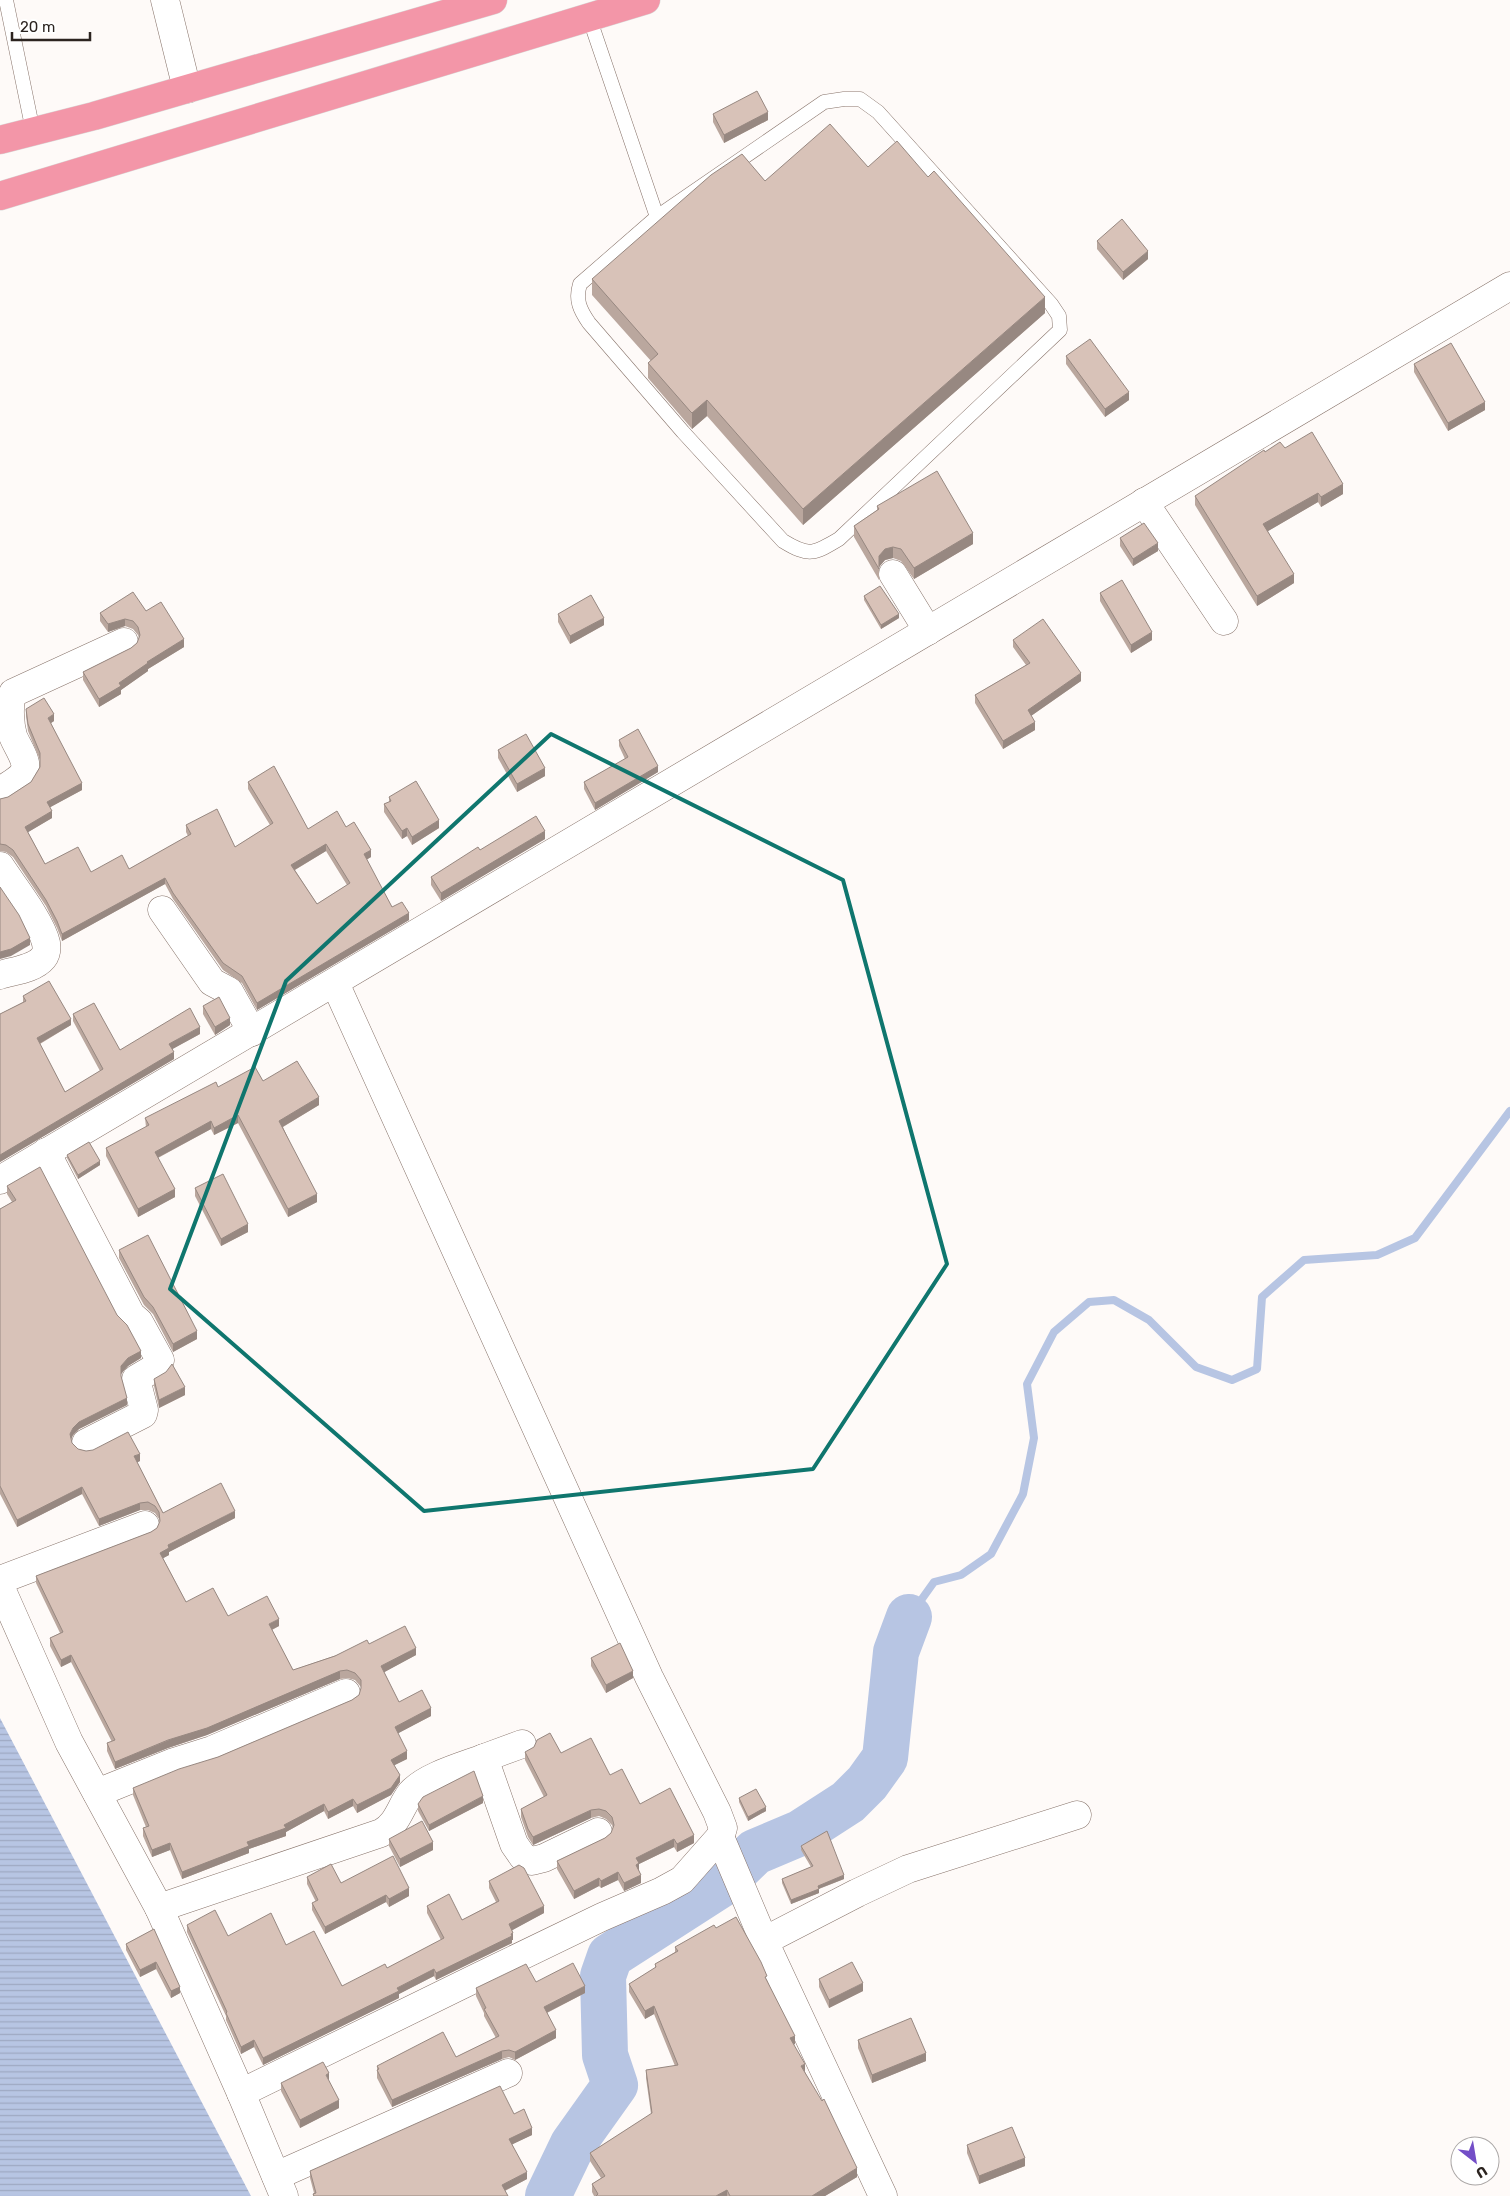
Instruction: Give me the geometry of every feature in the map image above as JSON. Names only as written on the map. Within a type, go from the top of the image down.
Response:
[{"type":"highway","points":[[0,140],[187,90],[493,0]]},
{"type":"highway","points":[[0,196],[646,0]]},
{"type":"street","points":[[165,0],[187,90]]},
{"type":"street","points":[[0,1180],[1510,286]]},
{"type":"street","points":[[1144,502],[1224,621]]},
{"type":"street","points":[[893,574],[928,631]]},
{"type":"street","points":[[0,791],[21,776],[26,766],[11,727],[11,699],[13,694],[124,642]]},
{"type":"street","points":[[0,866],[38,925],[46,942],[47,951],[42,959],[32,966],[0,975]]},
{"type":"street","points":[[162,910],[212,982],[226,989],[232,995],[252,1032]]},
{"type":"street","points":[[335,983],[649,1677],[717,1812],[723,1828],[723,1844],[764,1941],[883,2196]]},
{"type":"street","points":[[46,1152],[131,1315],[139,1322],[160,1360],[158,1366],[136,1379],[144,1410],[143,1414],[86,1443]]},
{"type":"street","points":[[0,1580],[145,1525]]},
{"type":"street","points":[[0,1586],[69,1742],[159,1908],[280,2186],[508,2073]]},
{"type":"street","points":[[97,1793],[174,1762],[192,1758],[212,1750],[346,1693]]},
{"type":"street","points":[[159,1908],[382,1833],[394,1823],[410,1794],[421,1785],[522,1744]]},
{"type":"street","points":[[484,1758],[514,1844],[523,1857],[532,1861],[544,1858],[598,1832]]},
{"type":"street","points":[[764,1941],[908,1869],[1078,1815]]},
{"type":"street","points":[[241,2093],[602,1917],[662,1891],[682,1880],[723,1844]]},
{"type":"lane","points":[[6,0],[33,131]]},
{"type":"lane","points":[[588,17],[657,217]]},
{"type":"lane","points":[[860,99],[878,112],[1051,304],[1058,316],[1060,330],[839,539],[819,551],[801,552],[783,541],[683,432],[589,323],[581,310],[577,295],[580,284],[657,217],[824,102],[860,99]]},
{"type":"highlighted area","points":[[551,734],[843,880],[947,1264],[813,1469],[424,1511],[170,1289],[286,981]]},
{"type":"water","points":[[0,1718],[251,2196],[0,2196]]},
{"type":"building","points":[[757,91],[768,112],[724,135],[713,114]]},
{"type":"building","points":[[830,124],[868,167],[897,141],[928,177],[934,171],[1045,297],[803,509],[707,400],[692,413],[690,411],[648,363],[658,354],[592,279],[711,175],[742,154],[765,181]]},
{"type":"building","points":[[1122,219],[1148,251],[1123,272],[1097,241]]},
{"type":"building","points":[[1090,339],[1129,392],[1105,409],[1066,356]]},
{"type":"building","points":[[1451,343],[1485,402],[1448,423],[1414,364]]},
{"type":"building","points":[[1312,432],[1343,484],[1321,497],[1318,493],[1263,524],[1294,574],[1257,596],[1195,496],[1264,450],[1265,452],[1280,442],[1285,448]]},
{"type":"building","points":[[937,471],[973,533],[914,568],[901,549],[893,547],[885,549],[879,556],[879,569],[854,526],[879,509],[877,506]]},
{"type":"building","points":[[1144,523],[1158,543],[1133,559],[1120,538]]},
{"type":"building","points":[[1122,580],[1152,632],[1131,645],[1100,593]]},
{"type":"building","points":[[880,586],[899,614],[881,625],[864,596]]},
{"type":"building","points":[[133,592],[146,611],[161,602],[184,639],[147,662],[119,683],[121,686],[99,699],[83,672],[131,648],[137,643],[140,635],[138,627],[133,621],[125,619],[108,624],[100,613]]},
{"type":"building","points":[[591,595],[604,618],[570,636],[558,614]]},
{"type":"building","points":[[1043,619],[1081,673],[1028,710],[1035,722],[1003,741],[975,695],[1030,663],[1013,640]]},
{"type":"building","points":[[44,698],[54,714],[48,718],[82,783],[47,802],[52,811],[25,827],[45,864],[78,847],[91,872],[122,855],[129,869],[191,834],[186,825],[217,809],[235,847],[273,823],[248,782],[274,766],[308,829],[337,811],[346,827],[354,822],[371,850],[364,854],[392,907],[402,902],[409,913],[257,1003],[242,976],[223,963],[173,893],[165,878],[62,934],[46,900],[13,850],[6,845],[0,844],[0,799],[8,797],[31,782],[40,767],[40,753],[28,724],[26,709]],"holes":[[[326,844],[350,883],[317,904],[291,865]]]},
{"type":"building","points":[[638,729],[658,766],[595,803],[584,782],[628,757],[619,740]]},
{"type":"building","points":[[526,734],[545,768],[517,784],[498,750]]},
{"type":"building","points":[[416,781],[439,820],[412,837],[407,828],[402,831],[384,804],[391,801],[389,797]]},
{"type":"building","points":[[536,816],[545,831],[441,893],[431,877],[478,847],[480,850]]},
{"type":"building","points":[[0,887],[19,915],[30,938],[11,949],[0,952]]},
{"type":"building","points":[[49,981],[71,1019],[37,1038],[65,1092],[103,1069],[73,1014],[94,1003],[120,1050],[190,1008],[200,1027],[169,1044],[174,1052],[0,1155],[0,1014],[26,1001],[23,996]]},
{"type":"building","points":[[219,997],[230,1018],[215,1027],[203,1006]]},
{"type":"building","points":[[297,1061],[319,1097],[279,1121],[317,1194],[288,1209],[238,1115],[214,1128],[211,1121],[155,1152],[175,1189],[138,1209],[106,1148],[149,1125],[145,1118],[216,1082],[218,1087],[255,1067],[263,1081]]},
{"type":"building","points":[[89,1142],[100,1161],[78,1175],[67,1155]]},
{"type":"building","points":[[40,1167],[117,1315],[127,1325],[141,1351],[128,1358],[121,1366],[121,1376],[127,1398],[79,1422],[70,1434],[72,1443],[78,1449],[93,1450],[128,1432],[140,1454],[134,1456],[163,1513],[221,1483],[235,1511],[168,1545],[169,1548],[160,1553],[186,1602],[213,1588],[228,1616],[267,1596],[279,1619],[269,1624],[293,1670],[335,1656],[367,1640],[369,1644],[405,1626],[416,1648],[381,1666],[399,1702],[422,1690],[431,1708],[395,1727],[407,1751],[391,1760],[400,1775],[391,1788],[357,1805],[353,1799],[328,1812],[324,1804],[284,1825],[286,1828],[247,1842],[249,1846],[182,1872],[170,1843],[152,1850],[143,1828],[149,1826],[133,1788],[179,1769],[218,1757],[352,1700],[359,1695],[361,1680],[355,1673],[347,1670],[340,1671],[207,1728],[168,1740],[115,1762],[107,1743],[115,1740],[71,1655],[61,1660],[50,1638],[63,1632],[36,1576],[151,1532],[157,1528],[160,1521],[159,1512],[155,1506],[148,1502],[140,1503],[99,1519],[82,1487],[17,1520],[0,1486],[0,1209],[16,1200],[7,1186]]},
{"type":"building","points":[[223,1174],[248,1224],[221,1239],[195,1188]]},
{"type":"building","points":[[148,1235],[197,1331],[173,1344],[153,1307],[144,1297],[119,1250]]},
{"type":"building","points":[[172,1364],[185,1387],[159,1400],[154,1379],[166,1372]]},
{"type":"building","points":[[620,1643],[633,1671],[606,1685],[591,1658]]},
{"type":"building","points":[[550,1733],[561,1753],[591,1738],[610,1775],[622,1769],[640,1804],[670,1788],[694,1835],[677,1844],[674,1839],[636,1858],[639,1863],[636,1865],[641,1875],[624,1883],[618,1872],[601,1881],[599,1878],[574,1891],[557,1861],[605,1838],[611,1833],[614,1825],[612,1817],[606,1811],[599,1809],[591,1810],[533,1837],[521,1809],[547,1795],[525,1752],[534,1747],[537,1740]]},
{"type":"building","points":[[474,1771],[483,1796],[429,1825],[418,1804],[423,1797]]},
{"type":"building","points":[[756,1789],[766,1807],[748,1817],[739,1798]]},
{"type":"building","points":[[422,1821],[433,1842],[400,1859],[389,1839]]},
{"type":"building","points":[[827,1831],[844,1875],[818,1886],[819,1889],[791,1900],[782,1879],[813,1866],[801,1846]]},
{"type":"building","points":[[393,1856],[409,1888],[389,1899],[386,1895],[325,1927],[312,1903],[318,1900],[307,1877],[331,1864],[341,1883]]},
{"type":"building","points":[[519,1865],[524,1868],[544,1906],[509,1924],[513,1933],[511,1934],[512,1936],[436,1973],[434,1969],[397,1988],[399,1991],[263,2058],[254,2040],[241,2047],[187,1925],[215,1910],[228,1936],[271,1913],[286,1945],[314,1931],[342,1986],[385,1964],[387,1968],[444,1938],[427,1906],[449,1894],[462,1920],[499,1901],[489,1881]]},
{"type":"building","points":[[736,1917],[761,1962],[767,1976],[765,1977],[795,2036],[790,2038],[805,2064],[801,2066],[822,2101],[824,2099],[857,2168],[812,2196],[730,2196],[727,2190],[716,2196],[596,2196],[598,2194],[592,2184],[605,2176],[590,2153],[652,2113],[646,2070],[678,2065],[654,2006],[645,2011],[629,1984],[656,1967],[655,1964],[678,1951],[675,1947],[714,1925],[716,1928]]},
{"type":"building","points":[[154,1929],[180,1987],[171,1991],[156,1962],[140,1970],[126,1944]]},
{"type":"building","points":[[852,1962],[863,1983],[829,2000],[819,1979]]},
{"type":"building","points":[[573,1963],[585,1986],[544,2007],[556,2030],[515,2052],[509,2050],[502,2051],[392,2100],[377,2070],[379,2069],[377,2066],[443,2032],[456,2057],[499,2036],[484,2009],[486,2008],[476,1988],[526,1964],[536,1982]]},
{"type":"building","points":[[911,2018],[926,2053],[872,2075],[858,2040]]},
{"type":"building","points":[[323,2062],[329,2073],[326,2075],[339,2100],[300,2120],[281,2083]]},
{"type":"building","points":[[500,2086],[514,2114],[524,2109],[532,2128],[509,2139],[527,2172],[502,2185],[508,2196],[314,2196],[313,2194],[316,2193],[310,2171]]},
{"type":"building","points":[[1012,2127],[1025,2158],[979,2176],[967,2145]]},
{"type":"waterway","points":[[909,1617],[934,1582],[961,1575],[991,1554],[1023,1494],[1034,1438],[1027,1384],[1054,1332],[1089,1302],[1114,1300],[1149,1320],[1196,1367],[1232,1380],[1257,1369],[1262,1297],[1304,1260],[1377,1255],[1415,1238],[1510,1111]]},
{"type":"waterway","points":[[548,2196],[573,2144],[615,2085],[605,2055],[603,1976],[610,1956],[722,1884],[755,1852],[800,1833],[848,1802],[867,1783],[885,1758],[896,1652],[909,1617]]}]
